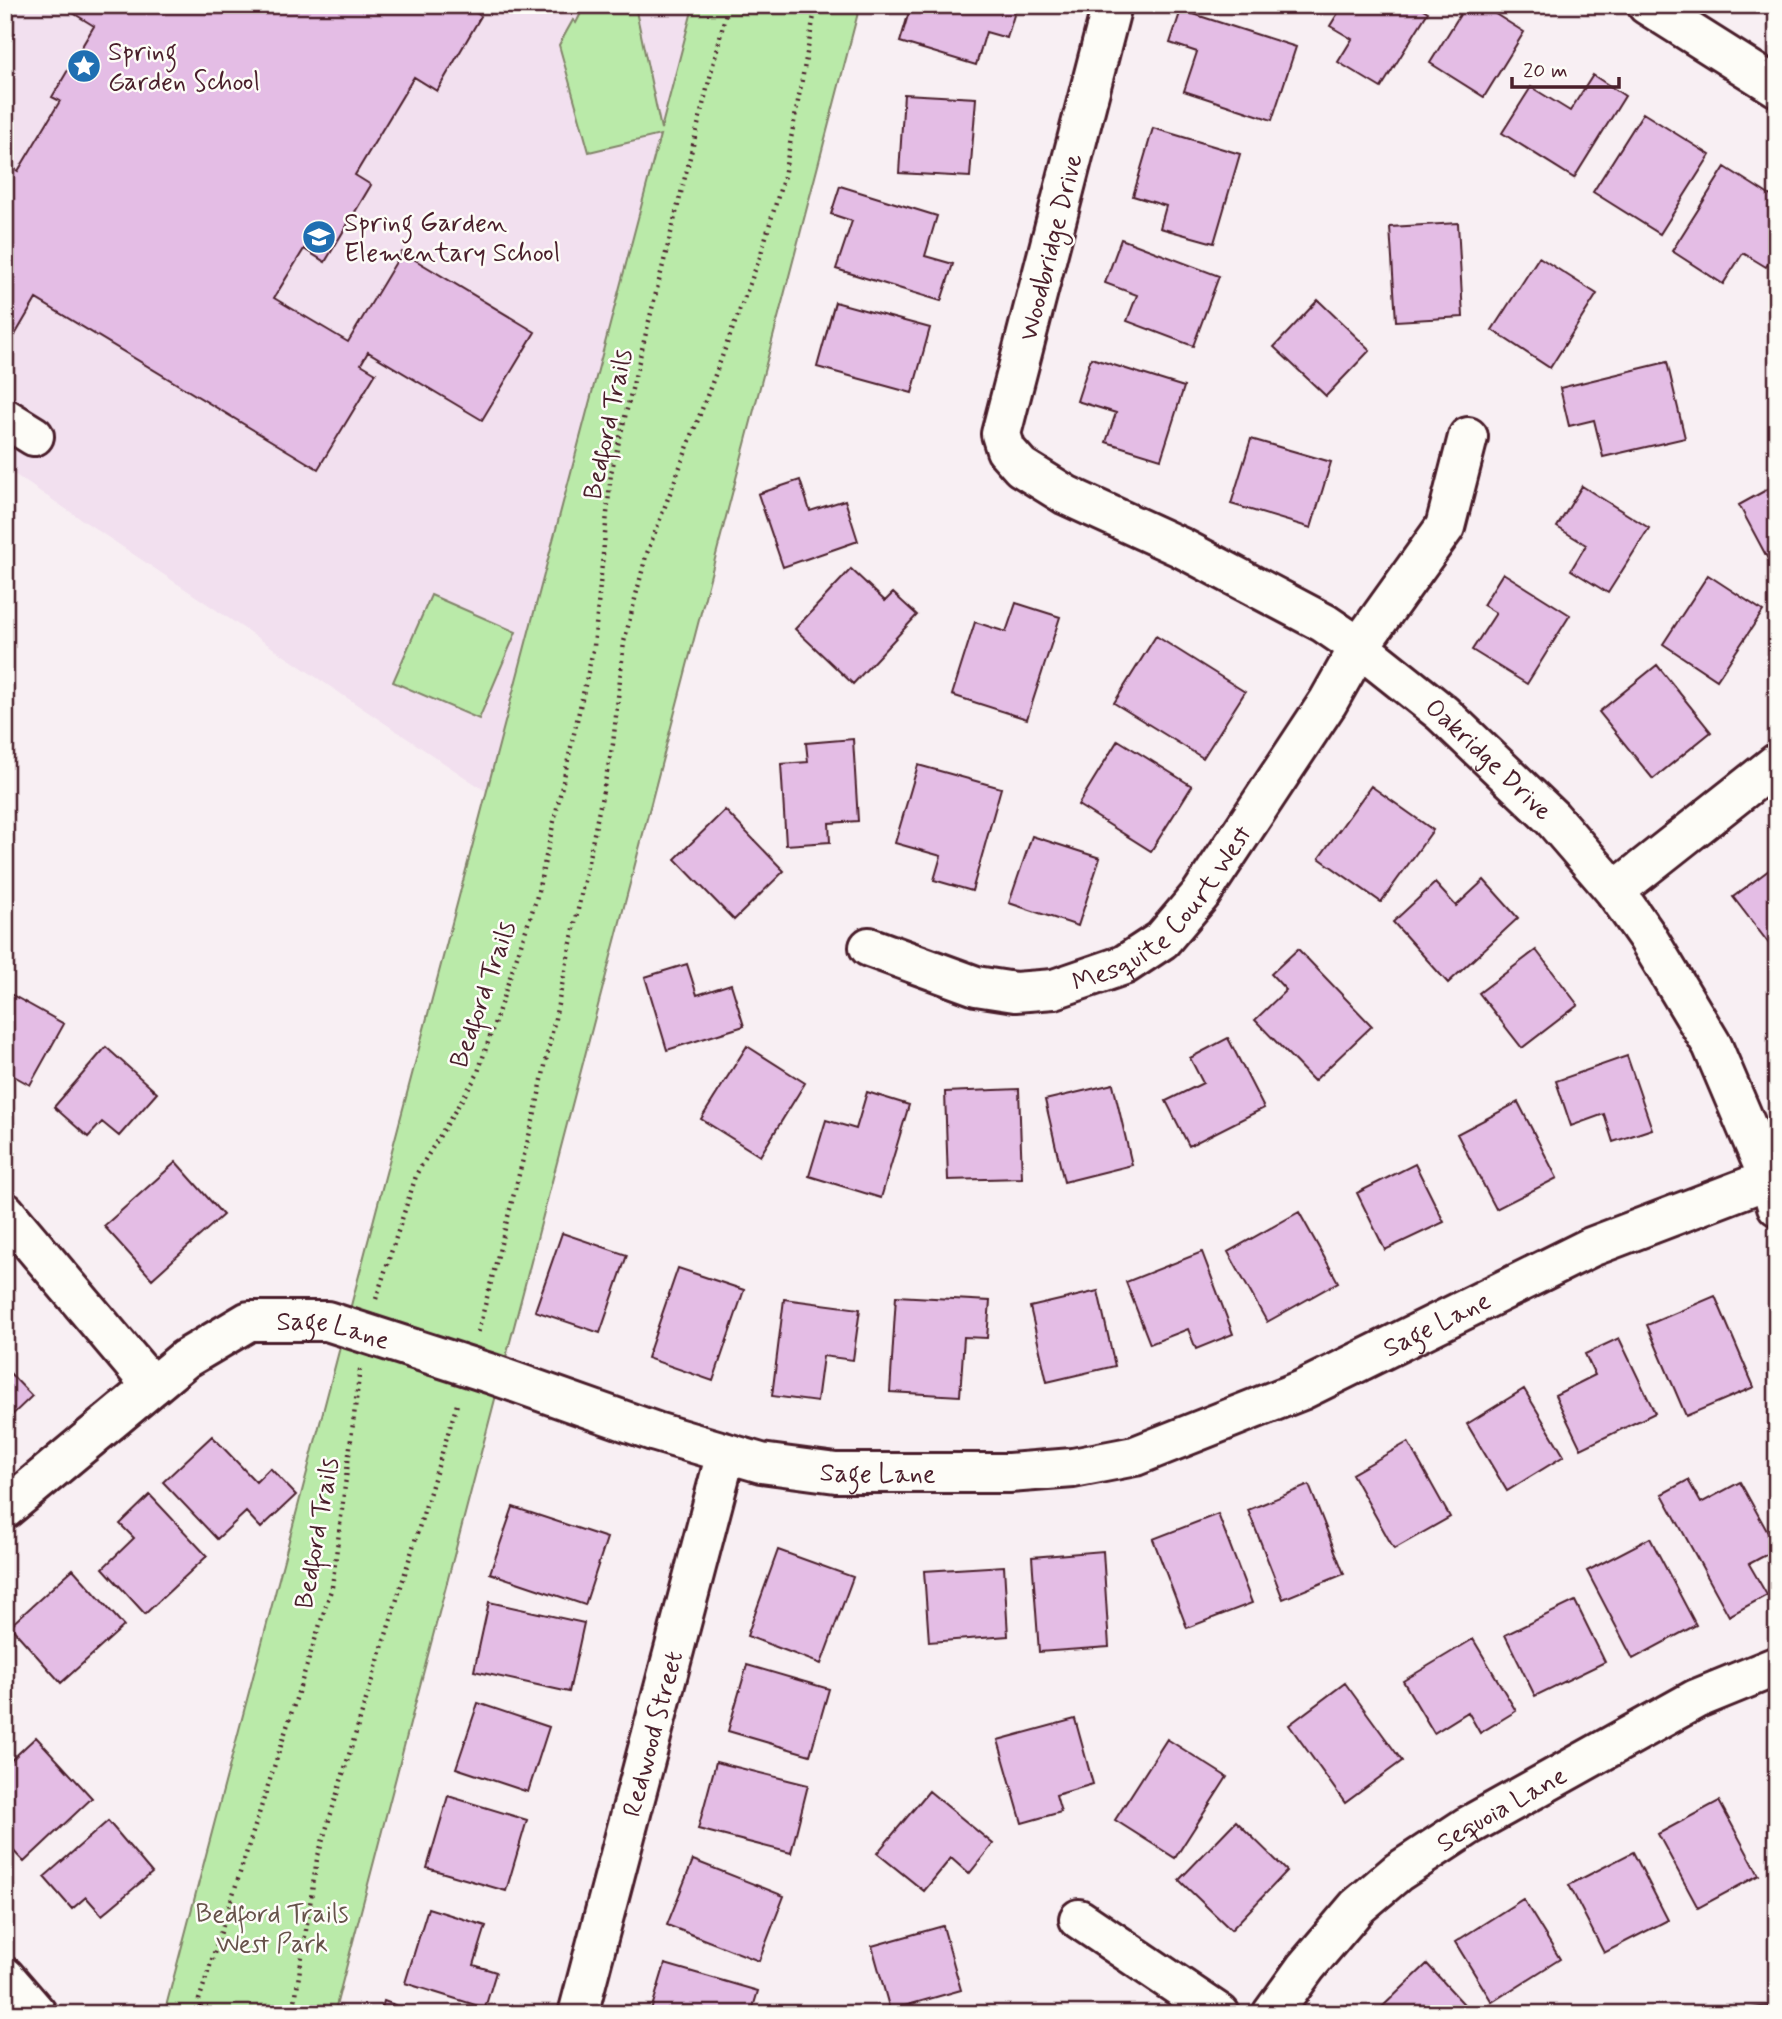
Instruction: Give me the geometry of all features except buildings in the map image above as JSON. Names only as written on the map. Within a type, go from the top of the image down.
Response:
[{"type":"street","name":"Woodbridge Drive","points":[[1035,476],[1021,467],[1006,450],[1001,434],[1112,5]]},
{"type":"street","points":[[1647,5],[1777,87]]},
{"type":"street","name":"Mesquite Court West","points":[[869,947],[976,986],[1015,992],[1054,989],[1124,965],[1162,940],[1201,894],[1328,702],[1359,647],[1446,527],[1468,437]]},
{"type":"street","name":"Oakridge Drive","points":[[1035,476],[1066,495],[1180,547],[1312,617],[1359,647],[1452,722],[1552,818],[1615,891],[1646,935],[1712,1045],[1774,1187]]},
{"type":"street","points":[[1615,891],[1777,763]]},
{"type":"street","name":"Sage Lane","points":[[5,1509],[185,1359],[249,1321],[327,1321],[469,1366],[656,1432],[761,1463],[836,1473],[1009,1473],[1073,1468],[1135,1456],[1302,1390],[1591,1247],[1774,1187]]},
{"type":"street","points":[[5,1212],[152,1386]]},
{"type":"street","name":"Redwood Street","points":[[578,2014],[726,1453]]},
{"type":"street","name":"Sequoia Lane","points":[[1272,2014],[1306,1967],[1357,1907],[1398,1872],[1468,1826],[1696,1699],[1777,1666]]},
{"type":"street","points":[[1079,1919],[1220,2014]]},
{"type":"street","points":[[5,1977],[37,2014]]},
{"type":"path","name":"Bedford Trails","points":[[201,2014],[199,2000],[332,1587],[365,1333],[417,1173],[477,1075],[536,900],[594,646],[611,472],[728,5]]},
{"type":"path","points":[[293,2014],[317,1859],[469,1366],[538,1099],[613,744],[624,642],[646,556],[760,257],[784,176],[816,5]]},
{"type":"shaded area","name":"Spring Garden Elementary School","points":[[5,5],[694,7],[487,792],[5,468]]},
{"type":"green space","name":"Bedford Trails West Park","points":[[585,5],[626,5],[636,11],[661,129],[693,7],[691,5],[860,5],[334,2014],[164,2014],[660,135],[589,152],[559,45],[573,20],[576,23]]},
{"type":"green space","points":[[431,595],[516,632],[479,719],[393,682]]},
{"type":"place","name":"Spring Garden School","points":[[84,66]]},
{"type":"place","name":"Spring Garden Elementary School","points":[[319,237]]}]
